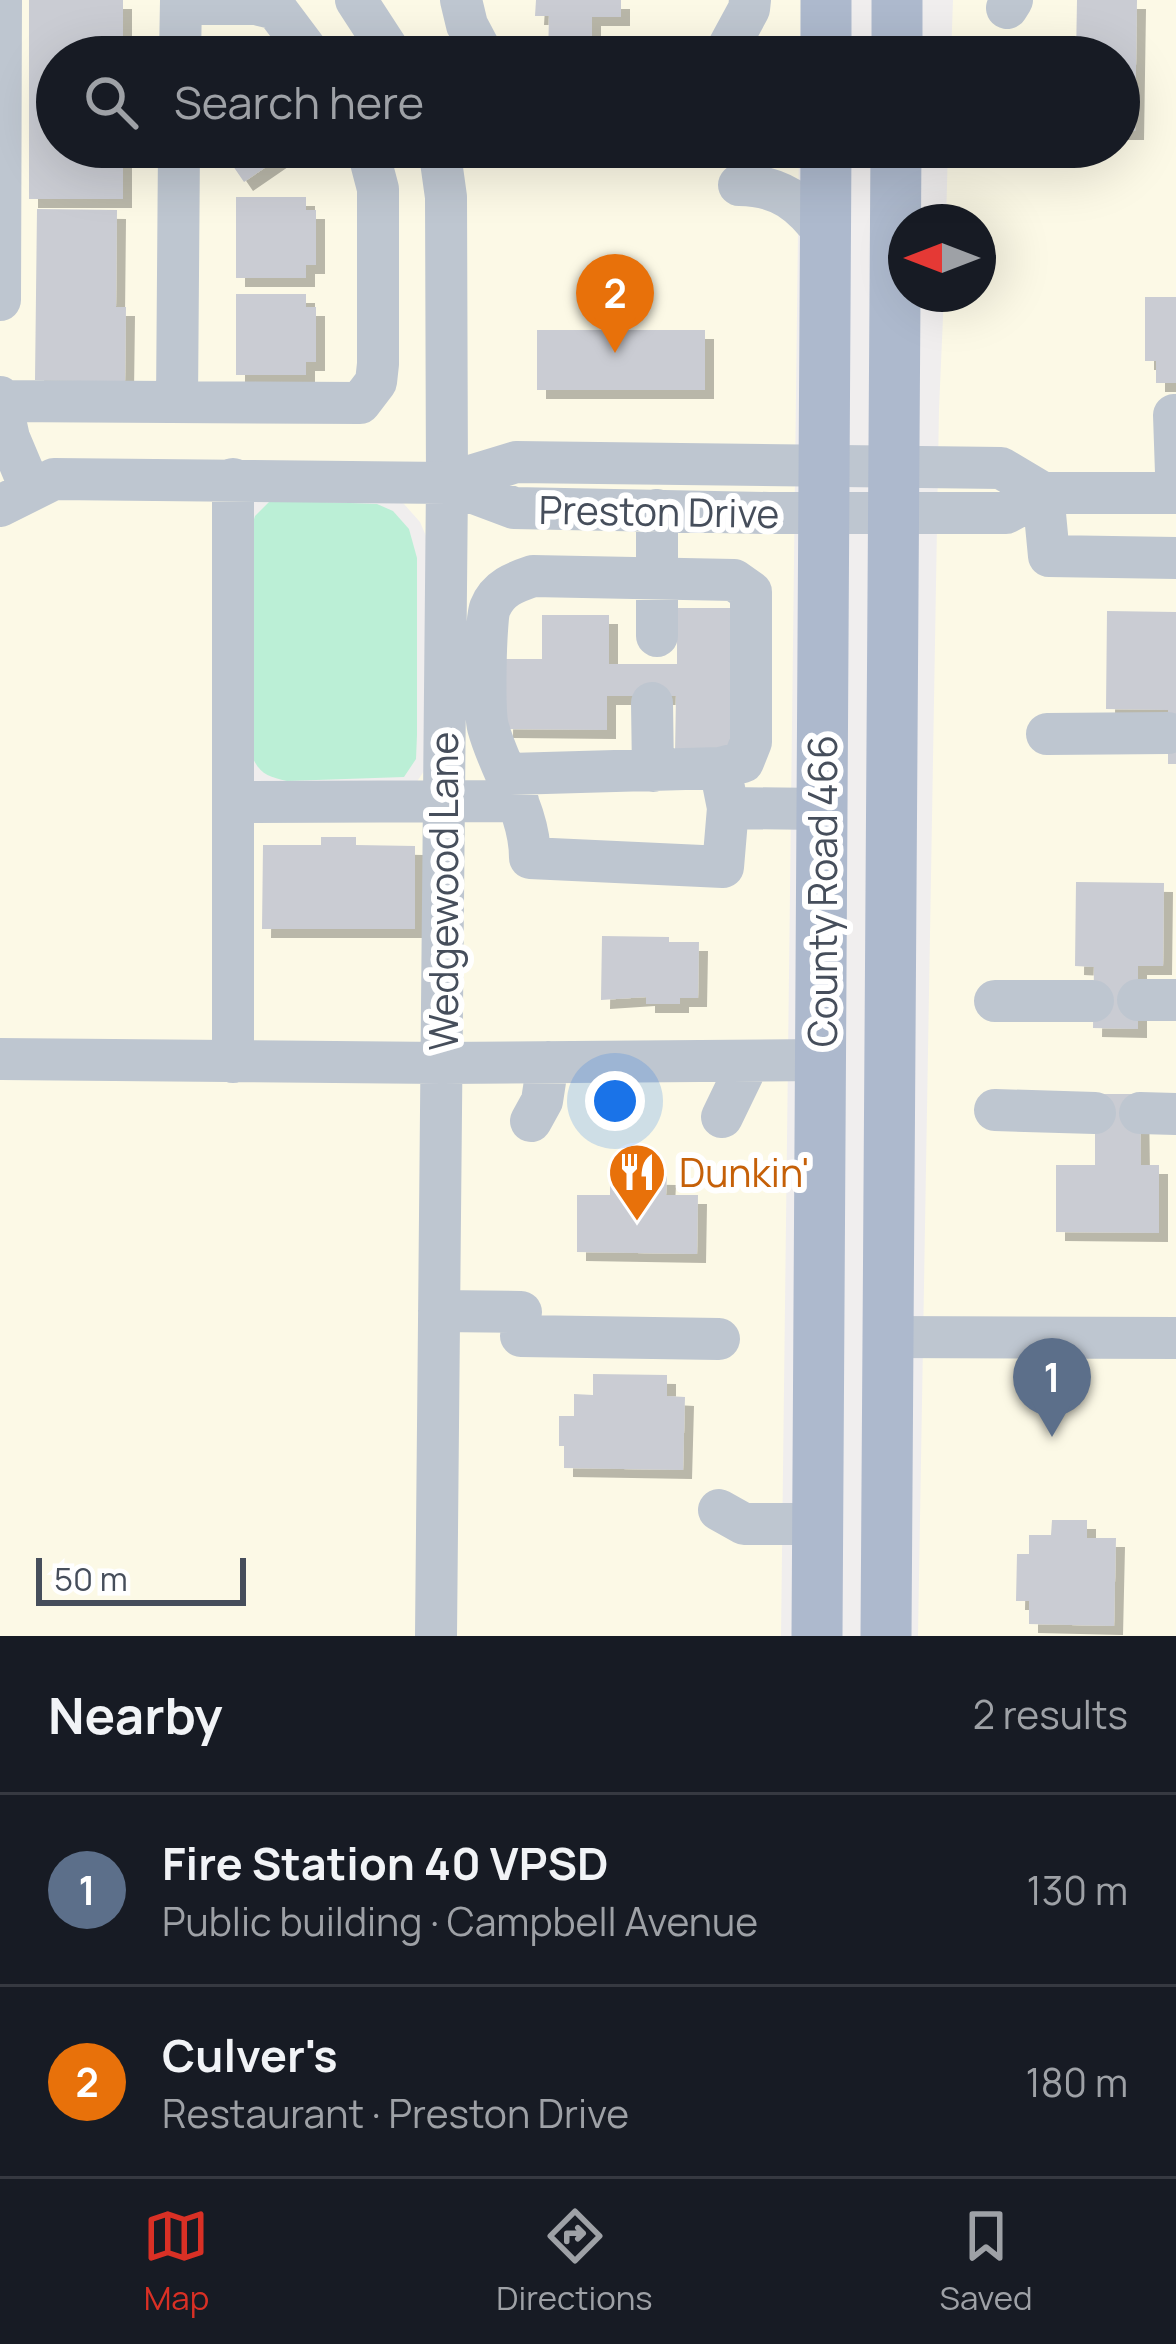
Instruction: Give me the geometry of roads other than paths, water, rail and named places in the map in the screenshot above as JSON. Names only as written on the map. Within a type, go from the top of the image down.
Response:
[{"type":"main road","points":[[826,0],[826,36]]},
{"type":"main road","points":[[897,0],[897,36]]},
{"type":"main road","name":"County Road 466","points":[[818,1636],[826,168]]},
{"type":"main road","name":"County Road 466","points":[[886,1636],[896,168]]},
{"type":"street","points":[[0,300],[1,0]]},
{"type":"street","points":[[356,0],[379,36]]},
{"type":"street","points":[[461,0],[471,36]]},
{"type":"street","points":[[734,36],[750,0]]},
{"type":"street","points":[[180,36],[181,2],[282,4],[300,36]]},
{"type":"street","points":[[177,402],[179,168]]},
{"type":"street","points":[[372,168],[378,189],[378,364],[369,396],[360,403],[343,404],[0,399],[15,497],[54,479],[447,484]]},
{"type":"street","name":"Wedgewood Lane","points":[[436,1636],[447,484],[442,168]]},
{"type":"street","points":[[795,168],[750,185],[786,194],[805,206],[825,234]]},
{"type":"street","points":[[1174,415],[1176,472]]},
{"type":"street","name":"Preston Drive","points":[[447,484],[516,462],[822,490]]},
{"type":"street","points":[[233,479],[233,1062]]},
{"type":"street","name":"Preston Drive","points":[[447,484],[514,508],[657,510],[822,490]]},
{"type":"street","points":[[822,490],[893,491],[1006,513],[1043,493],[1176,493]]},
{"type":"street","points":[[1043,493],[1049,556],[1176,558]]},
{"type":"street","points":[[446,626],[457,571],[471,548],[514,508]]},
{"type":"street","points":[[657,510],[657,636]]},
{"type":"street","points":[[533,576],[734,580],[752,592],[752,742],[724,788],[723,867],[530,859],[514,787],[486,721],[488,610],[499,593],[533,576]]},
{"type":"street","points":[[652,703],[653,771]]},
{"type":"street","points":[[1047,734],[1168,733]]},
{"type":"street","points":[[233,802],[444,802],[514,787],[653,771],[821,809]]},
{"type":"street","points":[[995,1001],[1093,1001]]},
{"type":"street","points":[[0,1060],[821,1060]]},
{"type":"street","points":[[722,1118],[748,1061]]},
{"type":"street","points":[[531,1121],[542,1101],[548,1062]]},
{"type":"street","points":[[995,1110],[1095,1113]]},
{"type":"street","points":[[439,1311],[521,1324],[719,1339]]},
{"type":"street","points":[[888,1337],[1176,1338]]},
{"type":"street","points":[[719,1510],[744,1524],[818,1524]]},
{"type":"place","name":"Culver's","points":[[615,353]]},
{"type":"place","name":"Dunkin'","points":[[637,1223]]},
{"type":"place","name":"Fire Station 40 VPSD","points":[[1052,1437]]}]
